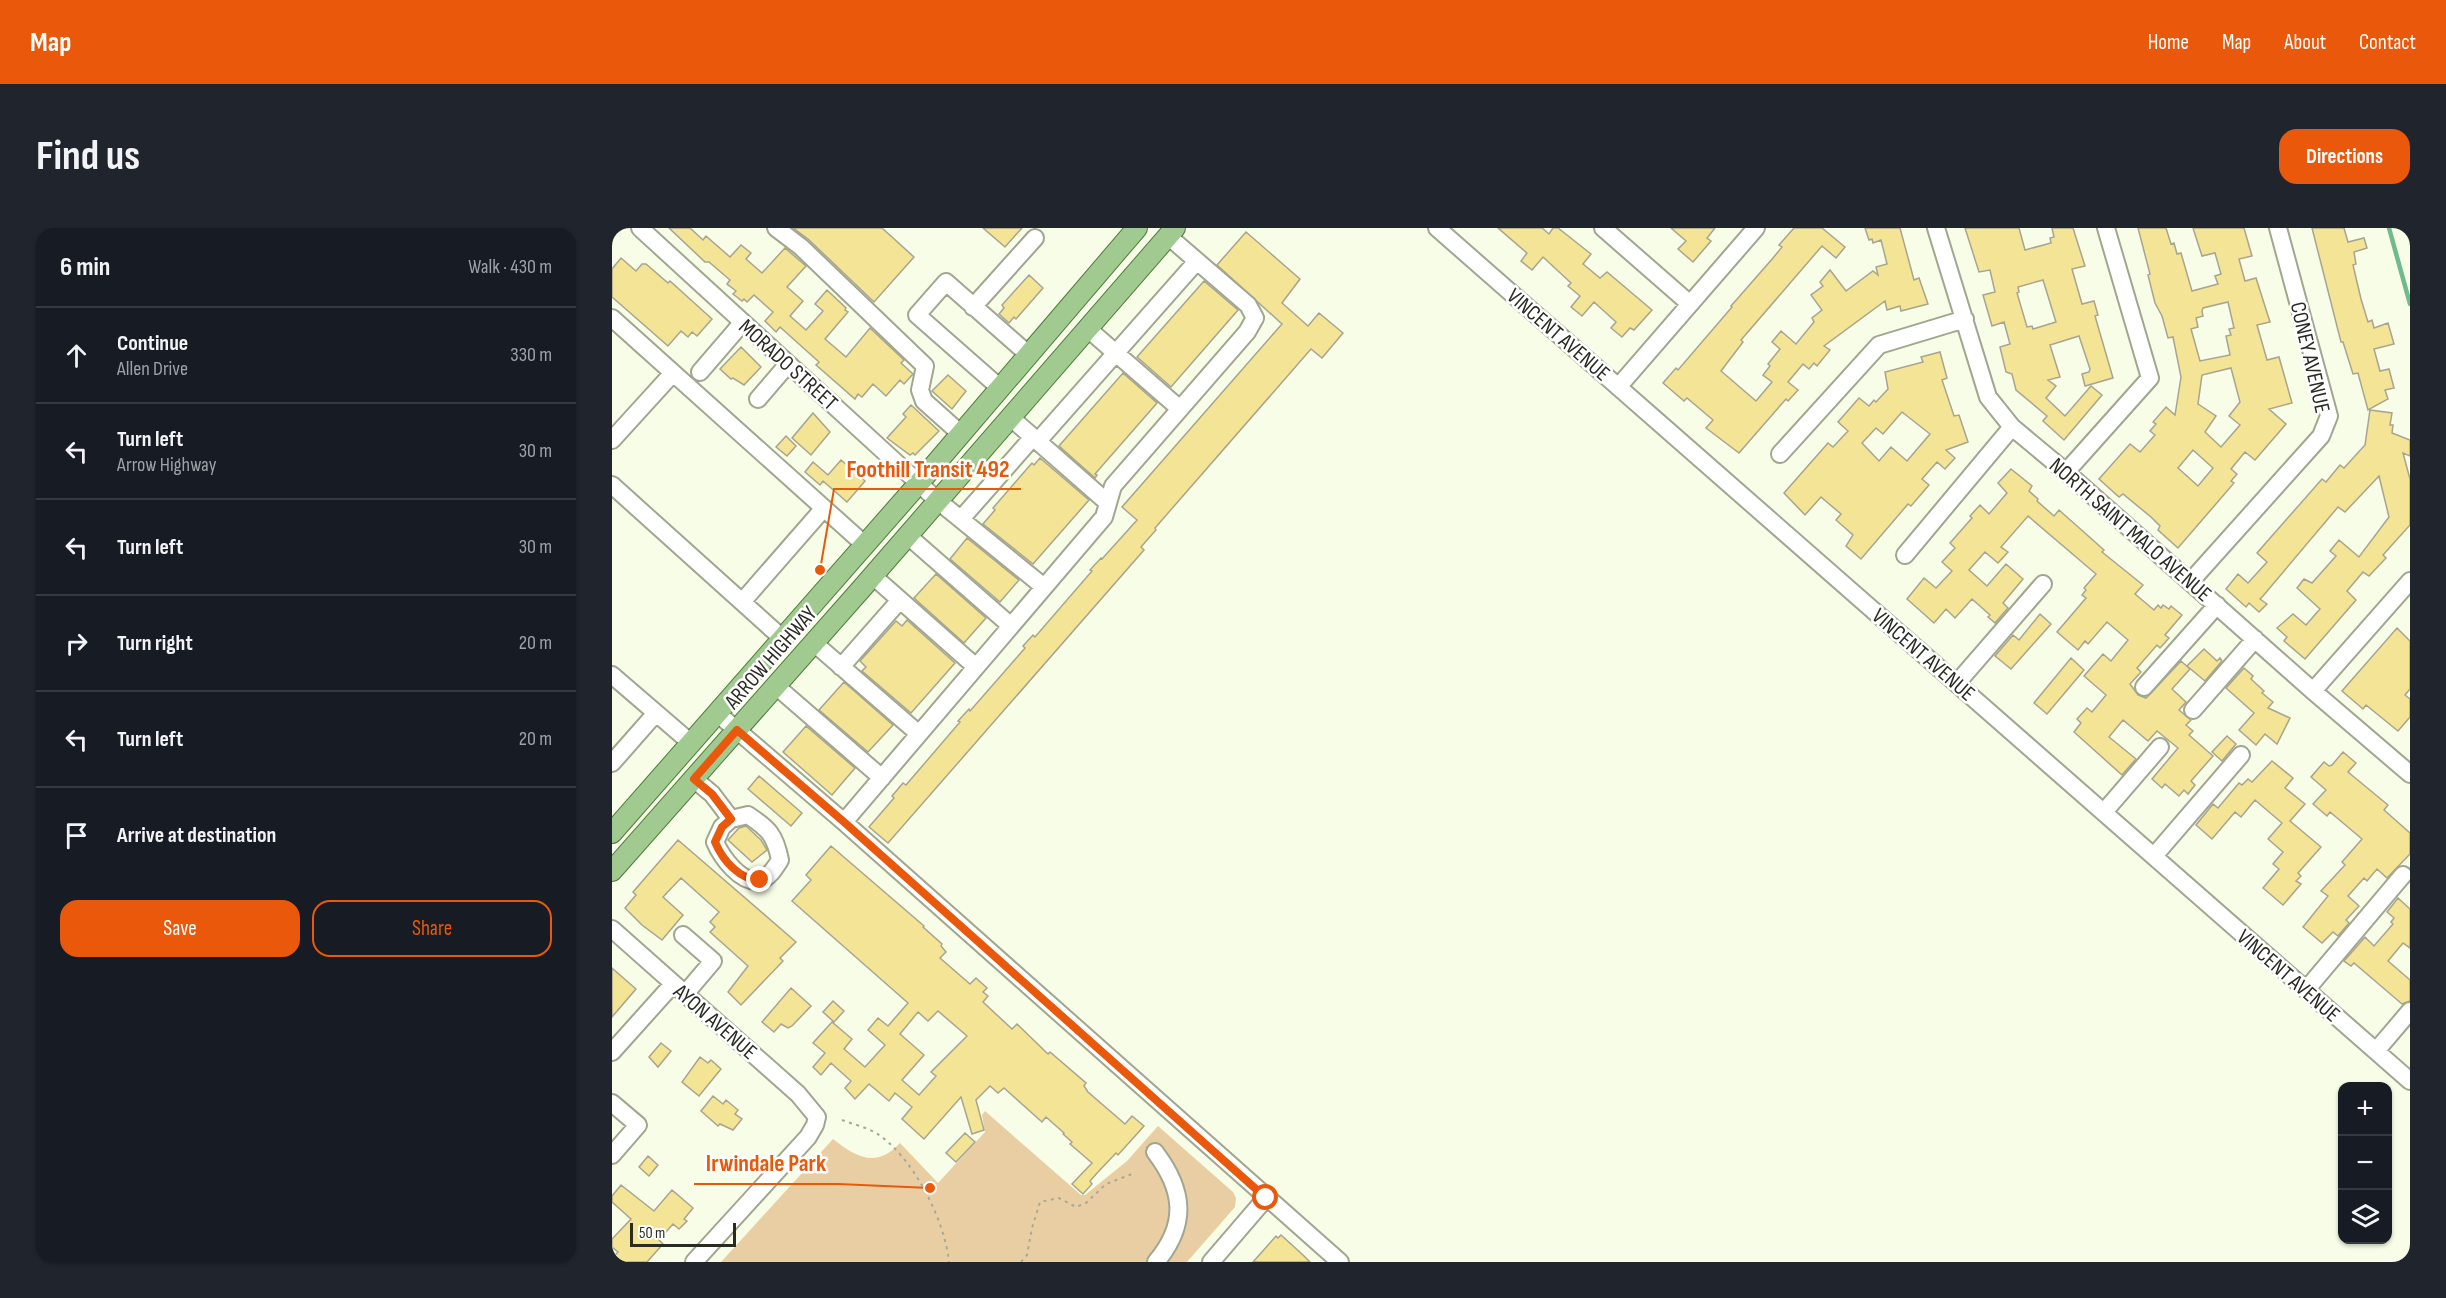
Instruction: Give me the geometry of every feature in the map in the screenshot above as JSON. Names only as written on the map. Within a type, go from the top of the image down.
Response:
[{"type":"main road","name":"ARROW HIGHWAY","points":[[612,833],[919,483],[1137,228]]},
{"type":"main road","name":"ARROW HIGHWAY","points":[[612,871],[873,576],[1171,232]]},
{"type":"street","name":"MORADO STREET","points":[[640,228],[937,500],[1044,587]]},
{"type":"street","points":[[776,228],[801,248],[925,366],[920,390],[924,401],[961,434]]},
{"type":"street","name":"VINCENT AVENUE","points":[[1437,228],[2410,1081]]},
{"type":"street","points":[[1603,228],[1690,304]]},
{"type":"street","points":[[1619,386],[1756,228]]},
{"type":"street","name":"NORTH SAINT MALO AVENUE","points":[[1936,228],[1988,397],[2012,428],[2066,472],[2410,774]]},
{"type":"street","points":[[2066,472],[2150,378],[2106,228]]},
{"type":"street","name":"CONEY AVENUE","points":[[2191,581],[2321,435],[2329,416],[2278,228]]},
{"type":"street","points":[[844,822],[1104,517],[1113,486],[1247,332],[1255,318],[1248,305],[1197,261],[1171,232]]},
{"type":"street","points":[[973,307],[1035,238]]},
{"type":"street","points":[[961,519],[1116,353],[1197,261]]},
{"type":"street","points":[[1000,388],[917,315],[946,282],[1029,355]]},
{"type":"street","points":[[612,318],[865,545]]},
{"type":"street","points":[[1780,454],[1879,345],[1965,319]]},
{"type":"street","points":[[699,372],[743,322]]},
{"type":"street","points":[[1087,328],[1180,409]]},
{"type":"street","points":[[758,399],[788,364]]},
{"type":"street","points":[[612,440],[673,373]]},
{"type":"street","points":[[1010,417],[1108,503]]},
{"type":"street","points":[[1905,555],[2012,428]]},
{"type":"street","points":[[612,485],[782,638]]},
{"type":"street","points":[[742,602],[824,508]]},
{"type":"street","points":[[907,536],[1011,626]]},
{"type":"street","points":[[873,576],[976,667]]},
{"type":"street","points":[[2313,691],[2410,581]]},
{"type":"street","points":[[1957,683],[2043,584]]},
{"type":"street","points":[[841,667],[900,600]]},
{"type":"street","points":[[2145,687],[2217,605]]},
{"type":"street","points":[[2193,710],[2255,639]]},
{"type":"street","points":[[814,643],[919,734]]},
{"type":"street","points":[[612,675],[691,743]]},
{"type":"street","points":[[776,686],[882,778]]},
{"type":"street","points":[[612,763],[656,713]]},
{"type":"street","points":[[717,713],[844,822],[1340,1262]]},
{"type":"street","points":[[2104,812],[2160,747]]},
{"type":"street","points":[[2154,856],[2241,755]]},
{"type":"street","points":[[694,779],[712,794],[731,819]]},
{"type":"street","points":[[2306,990],[2403,876]]},
{"type":"street","name":"AYON AVENUE","points":[[612,929],[798,1094],[817,1117],[808,1137],[694,1262]]},
{"type":"street","points":[[612,1052],[679,989],[713,961],[683,935]]},
{"type":"street","points":[[2376,1051],[2410,1011]]},
{"type":"street","points":[[612,1103],[638,1125],[612,1155]]},
{"type":"street","points":[[1155,1152],[1169,1170],[1177,1191],[1179,1212],[1175,1234],[1156,1262]]},
{"type":"street","points":[[1211,1262],[1266,1198]]},
{"type":"path","points":[[842,1120],[875,1132],[898,1151],[931,1201],[948,1246],[949,1262]]},
{"type":"path","points":[[1021,1262],[1027,1255],[1040,1202],[1059,1198],[1076,1207],[1086,1203],[1096,1191],[1106,1184],[1132,1174]]},
{"type":"shaded area","points":[[985,1111],[1081,1195],[1085,1195],[1127,1161],[1158,1126],[1233,1192],[1236,1198],[1235,1207],[1187,1262],[721,1262],[833,1139],[850,1151],[866,1158],[883,1156],[900,1143],[938,1183],[985,1132],[982,1115]]},
{"type":"building","points":[[669,228],[690,228],[703,240],[706,236],[730,257],[741,245],[751,253],[746,259],[762,273],[785,248],[806,266],[787,287],[803,301],[790,316],[806,330],[823,311],[815,304],[827,290],[848,312],[825,339],[846,357],[870,328],[904,360],[901,363],[913,374],[904,384],[900,380],[886,396],[873,384],[862,397],[858,394],[855,399],[816,365],[819,362],[780,327],[776,332],[765,321],[773,312],[754,295],[747,302],[733,294],[736,291],[727,284],[730,280],[709,262],[705,262]]},
{"type":"building","points":[[793,228],[882,228],[914,257],[874,302],[808,239]]},
{"type":"building","points":[[983,228],[1022,228],[1005,247]]},
{"type":"building","points":[[1498,228],[1542,228],[1549,234],[1553,228],[1558,228],[1591,254],[1583,264],[1600,278],[1607,272],[1652,310],[1634,330],[1630,328],[1622,337],[1611,328],[1616,322],[1594,302],[1582,316],[1571,307],[1580,296],[1568,286],[1571,283],[1543,257],[1532,270],[1521,261],[1527,253]]},
{"type":"building","points":[[1671,228],[1715,228],[1707,238],[1711,241],[1693,262],[1678,249],[1686,241]]},
{"type":"building","points":[[1794,228],[1822,228],[1845,247],[1836,258],[1822,246],[1741,340],[1743,342],[1721,371],[1756,401],[1772,382],[1763,375],[1770,366],[1768,364],[1780,349],[1772,342],[1781,331],[1796,344],[1814,322],[1812,318],[1822,310],[1811,295],[1823,286],[1820,282],[1830,270],[1846,291],[1873,271],[1878,275],[1876,267],[1887,264],[1881,240],[1873,243],[1872,239],[1869,240],[1865,228],[1900,228],[1914,280],[1919,278],[1928,304],[1901,311],[1900,306],[1887,310],[1885,301],[1824,346],[1830,350],[1817,366],[1814,363],[1809,369],[1803,364],[1788,382],[1798,390],[1788,401],[1786,399],[1739,453],[1706,428],[1713,420],[1687,398],[1684,401],[1663,383],[1676,368],[1678,370],[1732,307],[1782,247],[1779,245]]},
{"type":"building","points":[[1965,228],[2019,228],[2025,250],[2051,243],[2050,238],[2054,237],[2052,228],[2073,228],[2085,266],[2072,269],[2082,304],[2094,301],[2098,315],[2095,316],[2113,378],[2085,386],[2082,374],[2089,372],[2090,369],[2079,336],[2050,345],[2060,377],[2048,380],[2056,386],[2046,398],[2065,416],[2091,386],[2102,395],[2064,440],[2043,421],[2047,416],[2016,390],[2012,374],[2006,372],[2000,347],[2010,344],[2004,322],[1992,326],[1983,295],[1995,292],[1990,270],[1979,272]],"holes":[[[2043,280],[2056,322],[2033,329],[2032,326],[2027,327],[2017,293],[2019,292],[2018,287]]]},
{"type":"building","points":[[2138,228],[2166,228],[2177,254],[2181,253],[2192,291],[2218,284],[2215,276],[2221,274],[2215,253],[2202,256],[2193,228],[2244,228],[2252,256],[2239,259],[2245,281],[2256,278],[2270,322],[2257,325],[2267,360],[2279,357],[2292,403],[2269,409],[2286,424],[2255,460],[2245,452],[2231,469],[2237,474],[2231,481],[2234,483],[2178,548],[2158,530],[2160,526],[2151,517],[2123,494],[2119,497],[2099,479],[2130,444],[2140,452],[2155,435],[2150,431],[2156,424],[2153,422],[2166,407],[2175,415],[2181,377],[2173,337],[2168,338],[2162,316],[2155,303],[2148,275],[2150,274]],"holes":[[[2228,302],[2234,328],[2229,329],[2231,335],[2226,336],[2230,355],[2200,361],[2191,329],[2198,327],[2196,318],[2203,316],[2203,308]],[[2231,368],[2240,402],[2229,416],[2240,425],[2221,447],[2205,432],[2216,416],[2198,404],[2202,375]],[[2193,450],[2213,468],[2198,486],[2178,468]]]},
{"type":"building","points":[[2312,228],[2344,228],[2348,242],[2364,238],[2367,248],[2354,252],[2356,264],[2353,265],[2361,299],[2368,322],[2372,320],[2374,328],[2388,323],[2394,344],[2374,349],[2380,371],[2389,369],[2394,388],[2385,390],[2388,399],[2368,410],[2358,373],[2353,374],[2343,342],[2341,342]]},
{"type":"building","points":[[1246,232],[1300,279],[1282,303],[1308,326],[1319,313],[1343,333],[1322,358],[1311,349],[1155,528],[1156,530],[1141,547],[1144,550],[888,843],[869,827],[894,798],[892,796],[903,783],[906,785],[960,722],[958,721],[969,709],[970,711],[1025,648],[1023,646],[1033,635],[1035,637],[1092,571],[1090,570],[1137,520],[1122,507],[1282,324],[1217,265]]},
{"type":"building","points":[[621,258],[636,271],[642,264],[646,264],[668,283],[670,281],[712,319],[697,336],[692,332],[688,337],[681,331],[668,346],[612,297],[612,269]]},
{"type":"building","points":[[1029,275],[1043,288],[1016,319],[1014,317],[1009,323],[999,314],[1004,308],[1002,305]]},
{"type":"building","points":[[1204,281],[1238,310],[1171,387],[1137,357]]},
{"type":"building","points":[[741,347],[761,367],[744,385],[731,379],[720,369]]},
{"type":"building","points":[[1940,352],[1947,378],[1942,380],[1954,416],[1959,415],[1968,442],[1946,450],[1955,458],[1945,469],[1937,462],[1922,479],[1929,485],[1911,506],[1908,504],[1861,559],[1846,546],[1853,535],[1836,520],[1841,514],[1821,497],[1805,515],[1784,493],[1828,443],[1833,447],[1848,431],[1838,422],[1859,398],[1869,406],[1888,389],[1885,372],[1923,362],[1921,357]],"holes":[[[1902,412],[1930,434],[1907,461],[1891,447],[1879,461],[1862,443],[1876,428],[1883,434]]]},
{"type":"building","points":[[1123,373],[1157,403],[1095,474],[1097,475],[1095,478],[1059,446]]},
{"type":"building","points":[[948,375],[966,391],[952,409],[932,391]]},
{"type":"building","points":[[911,405],[939,431],[915,455],[913,453],[910,455],[887,438],[906,417],[903,414]]},
{"type":"building","points":[[2370,410],[2392,413],[2390,425],[2393,425],[2392,433],[2410,440],[2410,456],[2403,453],[2410,479],[2410,525],[2383,555],[2386,558],[2369,576],[2363,572],[2347,591],[2356,600],[2305,659],[2284,641],[2287,637],[2277,628],[2293,614],[2306,625],[2320,609],[2297,588],[2304,579],[2312,583],[2336,556],[2330,551],[2339,540],[2359,557],[2389,517],[2379,476],[2345,512],[2338,507],[2260,599],[2267,604],[2259,612],[2249,603],[2246,607],[2226,589],[2238,574],[2248,583],[2267,562],[2257,553],[2322,479],[2326,482],[2340,465],[2344,468],[2365,445]]},
{"type":"building","points":[[813,413],[830,432],[811,455],[792,438]]},
{"type":"building","points":[[786,436],[796,446],[787,456],[776,447]]},
{"type":"building","points":[[1040,458],[1089,500],[1033,564],[983,524],[995,510],[993,508],[1032,463],[1034,465]]},
{"type":"building","points":[[841,460],[865,481],[847,502],[823,481],[820,485],[805,472],[813,462],[828,475]]},
{"type":"building","points":[[2011,469],[2032,486],[2029,491],[2054,516],[2059,510],[2104,550],[2102,552],[2143,585],[2135,594],[2154,610],[2158,605],[2169,609],[2171,606],[2182,615],[2165,635],[2169,638],[2160,648],[2157,645],[2137,668],[2141,672],[2130,684],[2138,695],[2146,698],[2181,661],[2190,669],[2172,689],[2186,702],[2179,710],[2191,720],[2186,725],[2193,731],[2189,735],[2213,756],[2191,781],[2195,785],[2188,794],[2184,790],[2179,796],[2165,784],[2162,788],[2152,779],[2178,748],[2157,731],[2148,741],[2123,720],[2109,737],[2136,759],[2122,775],[2074,732],[2081,723],[2077,719],[2087,708],[2092,712],[2106,695],[2084,676],[2103,654],[2111,661],[2128,640],[2107,622],[2088,644],[2085,641],[2078,650],[2057,632],[2086,598],[2082,595],[2086,590],[2084,588],[2096,574],[2028,516],[2001,547],[2008,552],[1998,563],[1985,552],[1969,570],[1987,586],[2006,564],[2023,579],[2003,603],[2008,608],[1995,623],[1988,617],[1990,615],[1972,599],[1955,618],[1946,609],[1934,623],[1907,599],[1924,578],[1936,588],[1952,571],[1942,562],[1955,548],[1950,543],[1980,505],[1989,514],[2007,493],[1998,483]]},
{"type":"building","points":[[967,538],[1019,580],[1000,602],[950,559]]},
{"type":"building","points":[[936,574],[986,618],[964,643],[914,598]]},
{"type":"building","points":[[2040,614],[2051,624],[2011,669],[1995,656],[2013,635],[2019,640]]},
{"type":"building","points":[[907,620],[955,663],[911,713],[862,671],[866,667],[860,661],[896,621],[902,626]]},
{"type":"building","points":[[2397,628],[2410,641],[2410,689],[2405,695],[2410,699],[2410,717],[2398,731],[2366,705],[2363,709],[2342,691]]},
{"type":"building","points":[[2204,649],[2217,661],[2220,658],[2222,661],[2205,681],[2187,666]]},
{"type":"building","points":[[2071,658],[2084,670],[2047,714],[2034,703]]},
{"type":"building","points":[[2244,668],[2253,676],[2251,679],[2264,691],[2262,693],[2273,702],[2268,708],[2290,718],[2277,744],[2265,734],[2256,745],[2239,730],[2254,713],[2226,688]]},
{"type":"building","points":[[844,682],[893,725],[868,752],[819,710]]},
{"type":"building","points":[[806,726],[855,768],[832,795],[783,752]]},
{"type":"building","points":[[2227,736],[2236,744],[2222,761],[2212,752]]},
{"type":"building","points":[[2343,752],[2356,763],[2348,772],[2388,805],[2384,810],[2410,833],[2410,854],[2387,878],[2377,869],[2367,881],[2364,878],[2348,896],[2359,906],[2346,920],[2349,923],[2338,936],[2333,932],[2322,943],[2303,927],[2328,896],[2321,891],[2345,865],[2342,862],[2362,839],[2330,812],[2327,816],[2313,804],[2326,790],[2311,777],[2324,762],[2329,766],[2332,765]]},
{"type":"building","points":[[2272,761],[2293,778],[2285,788],[2305,804],[2290,821],[2321,847],[2298,873],[2301,876],[2296,881],[2301,884],[2283,905],[2263,888],[2279,869],[2273,864],[2283,852],[2268,839],[2282,823],[2255,800],[2241,817],[2235,812],[2212,839],[2196,825],[2213,804],[2218,808],[2239,783],[2242,785],[2248,779],[2252,782]]},
{"type":"building","points":[[759,776],[802,813],[791,826],[748,789]]},
{"type":"building","points":[[746,826],[761,840],[767,850],[752,862],[728,840],[739,828]]},
{"type":"building","points":[[678,840],[796,942],[780,958],[783,961],[741,1005],[728,992],[748,966],[710,932],[715,927],[710,922],[719,912],[681,878],[663,897],[683,915],[662,940],[625,908],[636,895],[633,892]]},
{"type":"building","points":[[831,846],[942,944],[946,952],[940,958],[970,984],[976,978],[987,988],[983,992],[988,996],[983,1002],[1012,1029],[1017,1024],[1048,1054],[1050,1052],[1086,1083],[1084,1086],[1088,1092],[1125,1124],[1132,1116],[1144,1126],[1118,1155],[1116,1153],[1098,1172],[1090,1181],[1092,1184],[1083,1194],[1072,1184],[1092,1163],[1070,1144],[1072,1142],[1064,1133],[1046,1117],[1042,1122],[1004,1088],[998,1093],[990,1086],[976,1100],[984,1130],[972,1134],[961,1097],[924,1139],[902,1119],[912,1107],[895,1093],[889,1101],[869,1084],[855,1099],[845,1088],[851,1081],[831,1063],[821,1075],[813,1067],[825,1053],[813,1043],[832,1022],[852,1039],[844,1049],[865,1067],[885,1045],[868,1030],[878,1018],[888,1026],[908,1003],[792,901],[811,880],[806,875]],"holes":[[[938,1011],[967,1036],[931,1072],[936,1076],[919,1095],[902,1080],[924,1055],[900,1034],[918,1012],[928,1021]]]},
{"type":"building","points":[[2398,898],[2410,909],[2410,948],[2403,943],[2388,961],[2410,980],[2410,1001],[2402,1004],[2354,963],[2351,966],[2344,961],[2365,937],[2374,946],[2393,924],[2391,922],[2394,918],[2387,912]]},
{"type":"building","points":[[612,968],[636,989],[612,1017]]},
{"type":"building","points":[[791,988],[811,1006],[792,1026],[788,1028],[781,1024],[774,1032],[762,1022]]},
{"type":"building","points":[[833,1001],[844,1011],[834,1022],[823,1012]]},
{"type":"building","points":[[661,1043],[671,1051],[658,1067],[649,1057]]},
{"type":"building","points":[[700,1057],[708,1063],[711,1060],[721,1069],[699,1096],[682,1082]]},
{"type":"building","points":[[713,1096],[723,1104],[726,1100],[738,1110],[735,1114],[742,1119],[733,1130],[720,1124],[718,1126],[701,1111]]},
{"type":"building","points":[[965,1133],[975,1142],[956,1162],[946,1153]]},
{"type":"building","points":[[648,1156],[658,1165],[649,1176],[639,1167]]},
{"type":"building","points":[[621,1185],[654,1211],[672,1190],[693,1208],[684,1219],[687,1221],[679,1229],[673,1224],[659,1240],[663,1244],[647,1262],[612,1262],[612,1258],[618,1252],[612,1247],[612,1239],[631,1219],[612,1202],[612,1196]]},
{"type":"building","points":[[1281,1235],[1310,1262],[1253,1262],[1276,1236],[1278,1238]]},
{"type":"waterway","points":[[2389,228],[2410,304]]},
{"type":"place","name":"Foothill Transit 492","points":[[820,570]]},
{"type":"place","name":"Irwindale Park","points":[[930,1188]]},
{"type":"route","points":[[760,880],[749,880],[719,852],[715,842],[722,827],[731,819],[712,794],[694,779],[737,730],[844,822],[1266,1198]]}]
